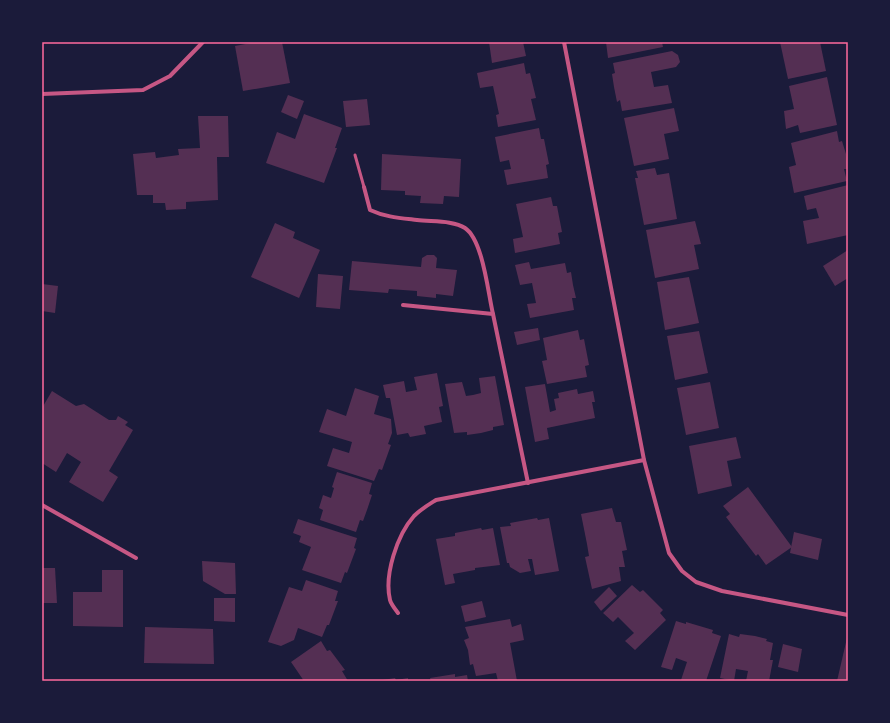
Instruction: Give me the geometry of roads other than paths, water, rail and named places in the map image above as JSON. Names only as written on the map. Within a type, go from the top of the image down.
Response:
[{"type":"street","points":[[42,94],[143,90],[170,76],[203,42]]},
{"type":"street","points":[[564,42],[644,460],[669,553],[682,571],[696,582],[722,591],[848,615]]},
{"type":"street","points":[[364,187],[370,210],[383,216],[452,224],[465,228],[473,237],[479,249],[528,482]]},
{"type":"street","points":[[403,305],[493,314]]},
{"type":"street","points":[[398,613],[390,601],[389,587],[395,549],[413,517],[423,508],[436,500],[644,460]]},
{"type":"street","points":[[42,505],[136,558]]},
{"type":"lane","points":[[356,155],[364,187]]}]
